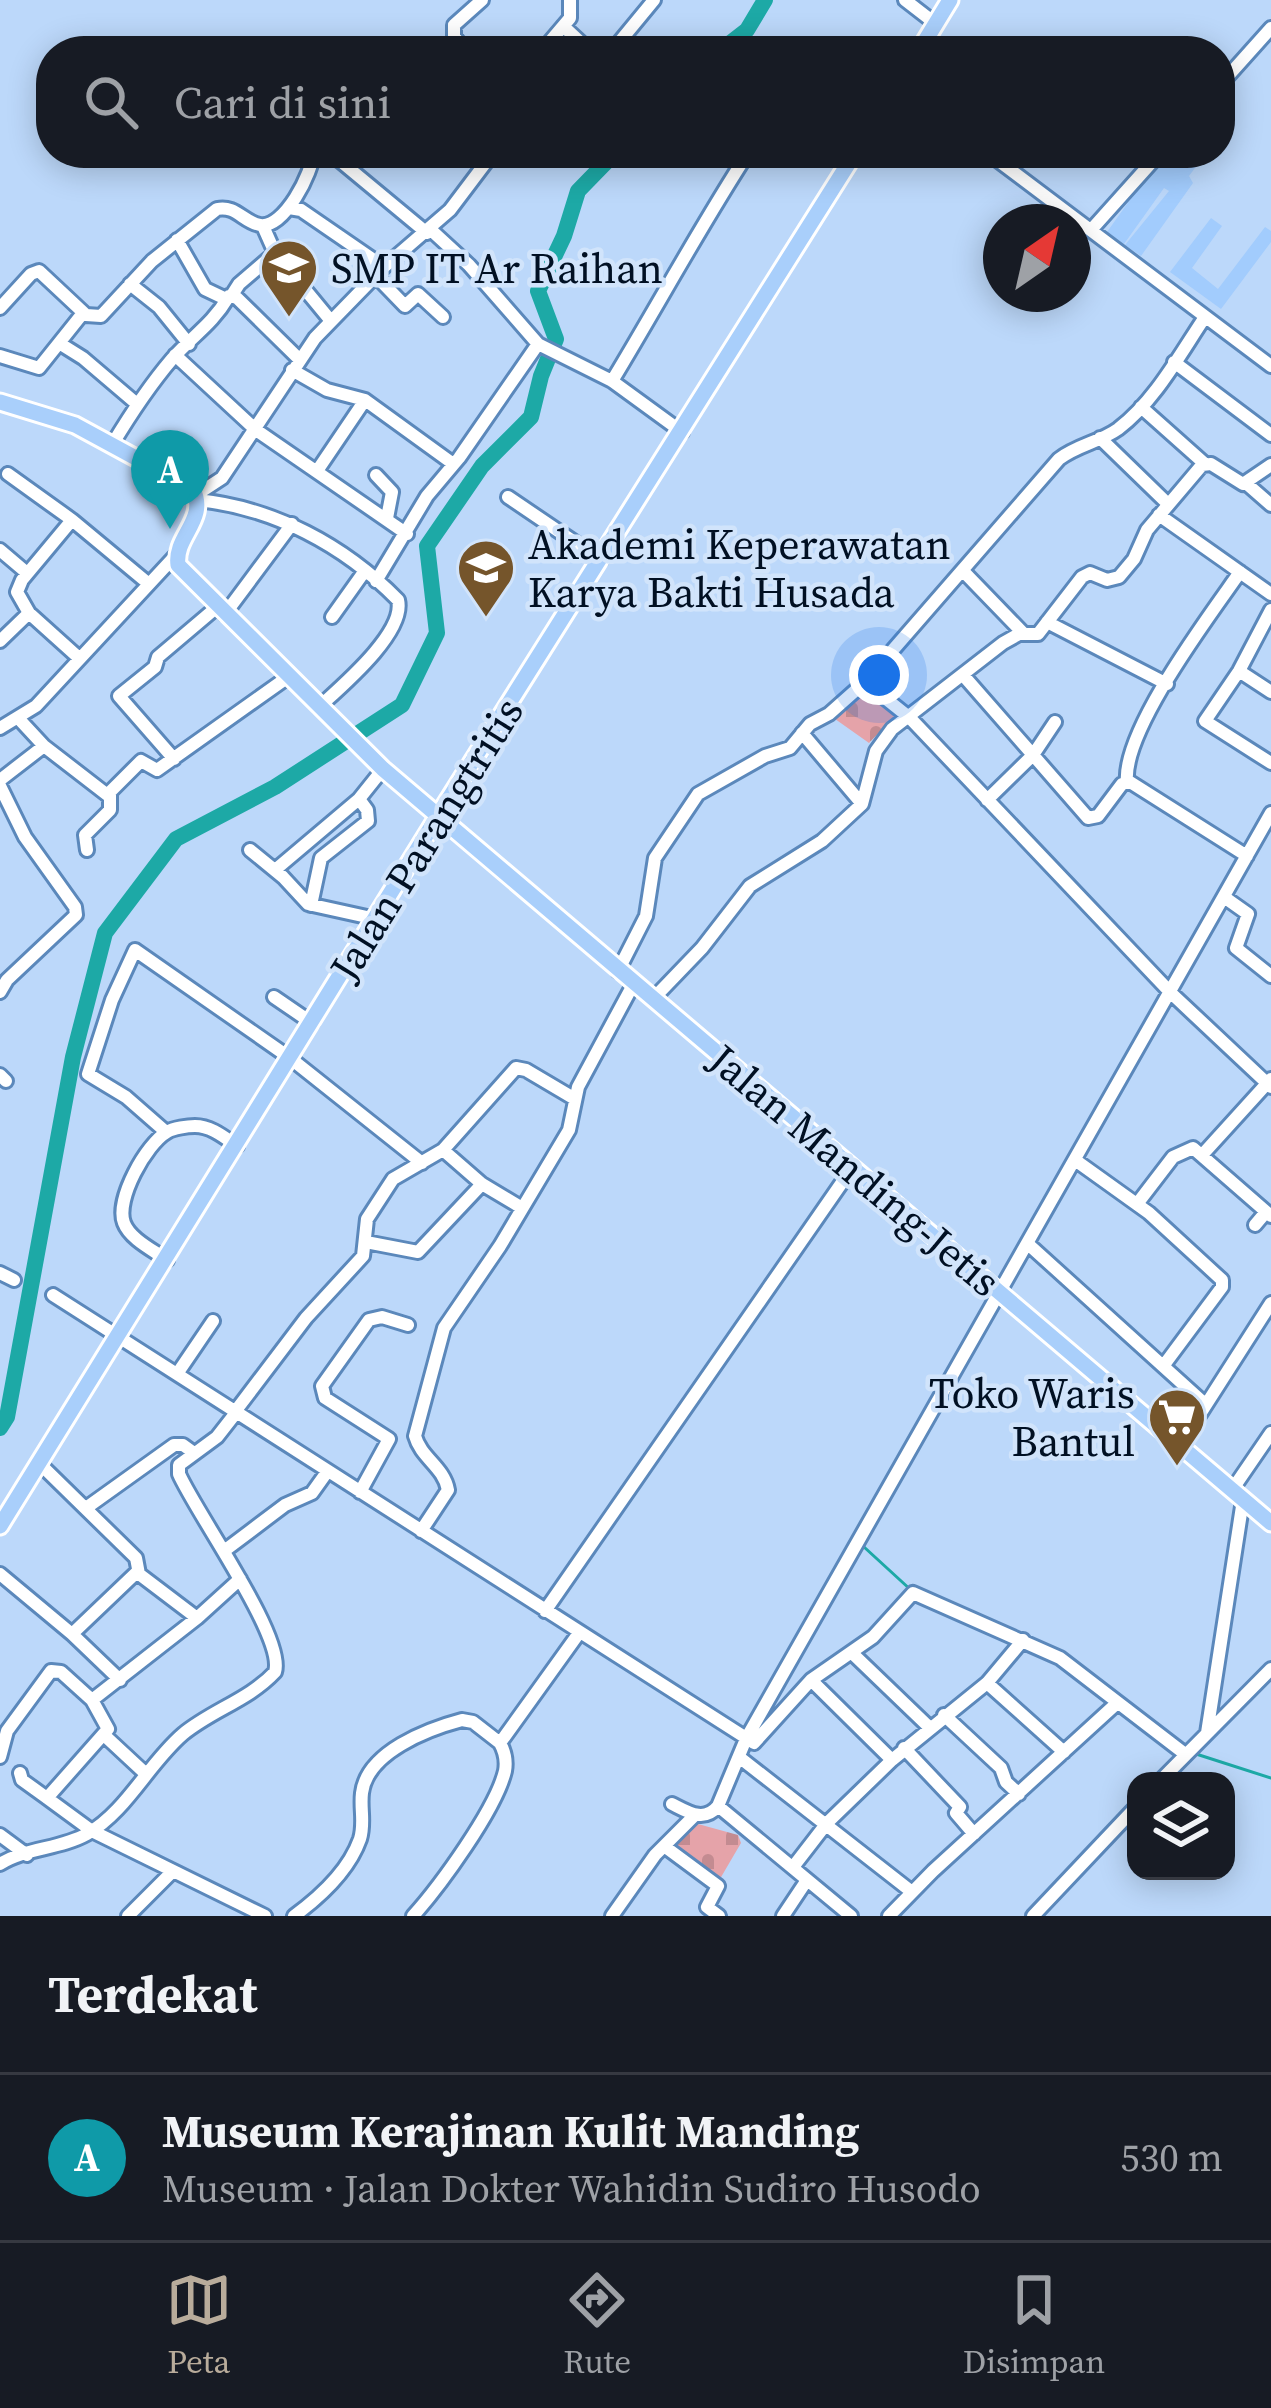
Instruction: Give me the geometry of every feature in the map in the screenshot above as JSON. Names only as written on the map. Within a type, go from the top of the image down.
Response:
[{"type":"main road","points":[[928,36],[950,0]]},
{"type":"main road","name":"Jalan Parangtritis","points":[[0,1526],[846,168]]},
{"type":"main road","points":[[1,405],[75,425],[168,472],[197,497],[193,524],[176,555]]},
{"type":"main road","name":"Jalan Manding-Jetis","points":[[176,555],[178,565],[221,610],[383,769],[1271,1523]]},
{"type":"street","points":[[454,36],[454,25],[482,0]]},
{"type":"street","points":[[624,36],[654,0]]},
{"type":"street","points":[[905,0],[936,24]]},
{"type":"street","points":[[555,36],[570,18],[568,1]]},
{"type":"street","points":[[563,26],[574,36]]},
{"type":"street","points":[[1235,68],[1271,28]]},
{"type":"street","points":[[263,226],[289,208],[312,168]]},
{"type":"street","points":[[349,168],[469,265],[540,345],[612,381],[682,432]]},
{"type":"street","points":[[197,497],[222,478],[296,364],[331,321],[429,231],[481,168]]},
{"type":"street","points":[[612,381],[738,168]]},
{"type":"street","points":[[1008,168],[1056,204]]},
{"type":"street","points":[[1147,168],[1091,230],[1271,366]]},
{"type":"street","points":[[0,308],[39,271],[82,313],[101,316],[177,240],[223,207],[263,226],[275,253],[331,321]]},
{"type":"street","points":[[289,208],[302,210],[380,272],[405,306],[418,295],[443,317]]},
{"type":"street","points":[[177,240],[205,289],[215,297],[229,297],[327,390],[364,400],[452,463]]},
{"type":"street","points":[[112,445],[136,404],[175,356],[218,317],[239,284],[275,253]]},
{"type":"street","points":[[130,284],[159,307],[190,344]]},
{"type":"street","points":[[0,356],[39,368],[82,313]]},
{"type":"street","points":[[618,971],[646,916],[656,858],[698,794],[765,756],[790,748],[865,682],[1059,459],[1120,428],[1141,407],[1205,317]]},
{"type":"street","points":[[58,343],[136,404]]},
{"type":"street","points":[[376,581],[427,496],[540,345]]},
{"type":"street","points":[[175,356],[256,430],[407,534]]},
{"type":"street","points":[[1174,362],[1271,435]]},
{"type":"street","points":[[317,471],[364,400]]},
{"type":"street","points":[[1141,407],[1205,464],[1247,484],[1271,505]]},
{"type":"street","points":[[1100,438],[1164,509],[1271,594]]},
{"type":"street","points":[[653,999],[702,948],[750,886],[814,846],[862,804],[882,740],[1003,643],[1037,634],[1082,577],[1090,573],[1107,580],[1119,578],[1164,509],[1205,464]]},
{"type":"street","points":[[1247,484],[1271,465]]},
{"type":"street","points":[[3,474],[72,520],[148,584]]},
{"type":"street","points":[[376,475],[392,492],[387,518]]},
{"type":"street","points":[[197,497],[292,524],[398,600],[399,613],[364,666],[319,707]]},
{"type":"street","points":[[508,497],[601,560]]},
{"type":"street","points":[[72,520],[17,592],[29,613],[80,658]]},
{"type":"street","points":[[174,759],[119,696],[221,610],[292,524]]},
{"type":"street","points":[[0,550],[27,573]]},
{"type":"street","points":[[0,728],[36,706],[176,555]]},
{"type":"street","points":[[332,617],[364,572]]},
{"type":"street","points":[[964,572],[1024,634]]},
{"type":"street","points":[[962,675],[1088,818],[1098,817],[1127,782],[1127,760],[1192,639],[1240,572]]},
{"type":"street","points":[[1271,610],[1239,670],[1204,721],[1271,763]]},
{"type":"street","points":[[0,641],[29,613]]},
{"type":"street","points":[[1047,622],[1167,684]]},
{"type":"street","points":[[1239,670],[1271,692]]},
{"type":"street","points":[[87,850],[85,835],[110,810],[112,788],[141,761],[157,770],[288,676]]},
{"type":"street","points":[[865,682],[910,718],[1171,993],[1270,1083],[1203,1154]]},
{"type":"street","points":[[19,718],[44,746],[110,797]]},
{"type":"street","points":[[987,800],[1033,754],[1055,722]]},
{"type":"street","points":[[802,734],[862,804]]},
{"type":"street","points":[[2,982],[76,915],[26,837],[0,783],[44,746]]},
{"type":"street","points":[[275,870],[359,799],[383,769]]},
{"type":"street","points":[[1127,782],[1247,856]]},
{"type":"street","points":[[311,905],[320,858],[369,819],[359,799]]},
{"type":"street","points":[[672,1804],[695,1815],[711,1813],[718,1806],[746,1739],[1271,813]]},
{"type":"street","points":[[250,850],[311,905],[376,919]]},
{"type":"street","points":[[1223,897],[1248,914],[1236,948],[1271,976]]},
{"type":"street","points":[[166,1132],[125,1096],[88,1074],[112,1000],[135,950],[290,1058],[422,1162]]},
{"type":"street","points":[[421,1531],[448,1490],[443,1474],[420,1449],[415,1436],[439,1340],[568,1130],[574,1099],[634,983]]},
{"type":"street","points":[[274,997],[312,1023]]},
{"type":"street","points":[[0,1864],[52,1850],[92,1832],[187,1731],[232,1707],[277,1668],[277,1657],[240,1579],[179,1474],[179,1465],[218,1436],[306,1318],[359,1261],[367,1220],[388,1185],[443,1150],[516,1068],[574,1099]]},
{"type":"street","points":[[167,1260],[131,1234],[121,1211],[125,1191],[146,1155],[166,1132],[199,1126],[237,1146]]},
{"type":"street","points":[[1137,1204],[1178,1153],[1193,1148],[1269,1214],[1255,1225]]},
{"type":"street","points":[[443,1150],[482,1184],[522,1208]]},
{"type":"street","points":[[1075,1160],[1137,1204],[1222,1282],[1165,1365]]},
{"type":"street","points":[[545,1610],[852,1168]]},
{"type":"street","points":[[366,1242],[419,1251],[482,1184]]},
{"type":"street","points":[[1028,1244],[1206,1405]]},
{"type":"street","points":[[0,1273],[14,1280]]},
{"type":"street","points":[[53,1294],[746,1739],[757,1742],[812,1680],[881,1630],[913,1593],[1060,1658],[1116,1704],[1188,1752]]},
{"type":"street","points":[[1179,1447],[1271,1303]]},
{"type":"street","points":[[359,1492],[389,1439],[325,1398],[322,1386],[369,1320],[382,1317],[408,1325]]},
{"type":"street","points":[[177,1374],[213,1321]]},
{"type":"street","points":[[1207,1733],[1238,1495],[1271,1433]]},
{"type":"street","points":[[86,1508],[174,1444],[194,1453]]},
{"type":"street","points":[[40,1463],[138,1561],[138,1571],[72,1634]]},
{"type":"street","points":[[224,1551],[285,1505],[312,1492],[327,1472]]},
{"type":"street","points":[[138,1571],[197,1618]]},
{"type":"street","points":[[0,1574],[120,1679]]},
{"type":"street","points":[[92,1700],[240,1579]]},
{"type":"street","points":[[500,1743],[580,1633]]},
{"type":"street","points":[[793,1867],[827,1823],[904,1748],[987,1683],[1023,1640]]},
{"type":"street","points":[[852,1653],[929,1727]]},
{"type":"street","points":[[1169,1772],[1271,1669]]},
{"type":"street","points":[[0,1756],[7,1731],[51,1671],[61,1672],[92,1700],[107,1724],[104,1735],[47,1798]]},
{"type":"street","points":[[812,1680],[892,1760]]},
{"type":"street","points":[[987,1683],[1064,1752]]},
{"type":"street","points":[[889,1916],[1116,1704]]},
{"type":"street","points":[[944,1715],[1000,1768],[1018,1794]]},
{"type":"street","points":[[294,1916],[324,1891],[354,1852],[364,1821],[364,1783],[381,1760],[402,1745],[462,1720],[472,1722],[500,1743],[506,1763],[500,1783],[442,1880],[413,1916]]},
{"type":"street","points":[[104,1735],[146,1774]]},
{"type":"street","points":[[904,1748],[960,1807],[956,1813],[974,1834]]},
{"type":"street","points":[[739,1757],[911,1892]]},
{"type":"street","points":[[20,1773],[22,1780],[92,1832],[265,1916]]},
{"type":"street","points":[[718,1806],[851,1916]]},
{"type":"street","points":[[612,1916],[664,1846],[695,1815]]},
{"type":"street","points":[[1033,1916],[1127,1817]]},
{"type":"street","points":[[0,1834],[27,1855]]},
{"type":"street","points":[[664,1846],[718,1886],[706,1906],[719,1916]]},
{"type":"street","points":[[128,1916],[172,1872]]},
{"type":"street","points":[[783,1916],[807,1880]]},
{"type":"shaded area","points":[[1153,168],[1195,168],[1189,176],[1193,183],[1141,256],[1125,245],[1169,191],[1164,188],[1124,244],[1107,232]]},
{"type":"shaded area","points":[[1211,218],[1222,226],[1192,268],[1218,289],[1265,227],[1271,231],[1271,242],[1221,309],[1170,272]]},
{"type":"green space","points":[[865,685],[898,713],[869,743],[828,714]]},
{"type":"green space","points":[[698,1824],[738,1835],[741,1843],[717,1884],[671,1849]]},
{"type":"waterway","points":[[739,36],[765,0]]},
{"type":"waterway","points":[[0,1428],[7,1417],[73,1057],[105,933],[176,839],[275,787],[402,705],[437,633],[427,546],[482,466],[531,417],[556,339],[538,291],[564,236],[578,191],[600,168]]},
{"type":"waterway","points":[[864,1547],[912,1591]]},
{"type":"waterway","points":[[1193,1753],[1271,1778]]},
{"type":"place","name":"SMP IT Ar Raihan","points":[[289,319]]},
{"type":"place","name":"Museum Kerajinan Kulit Manding","points":[[170,529]]},
{"type":"place","name":"Akademi Keperawatan Karya Bakti Husada","points":[[486,619]]},
{"type":"place","name":"Toko Waris Bantul","points":[[1177,1468]]}]
